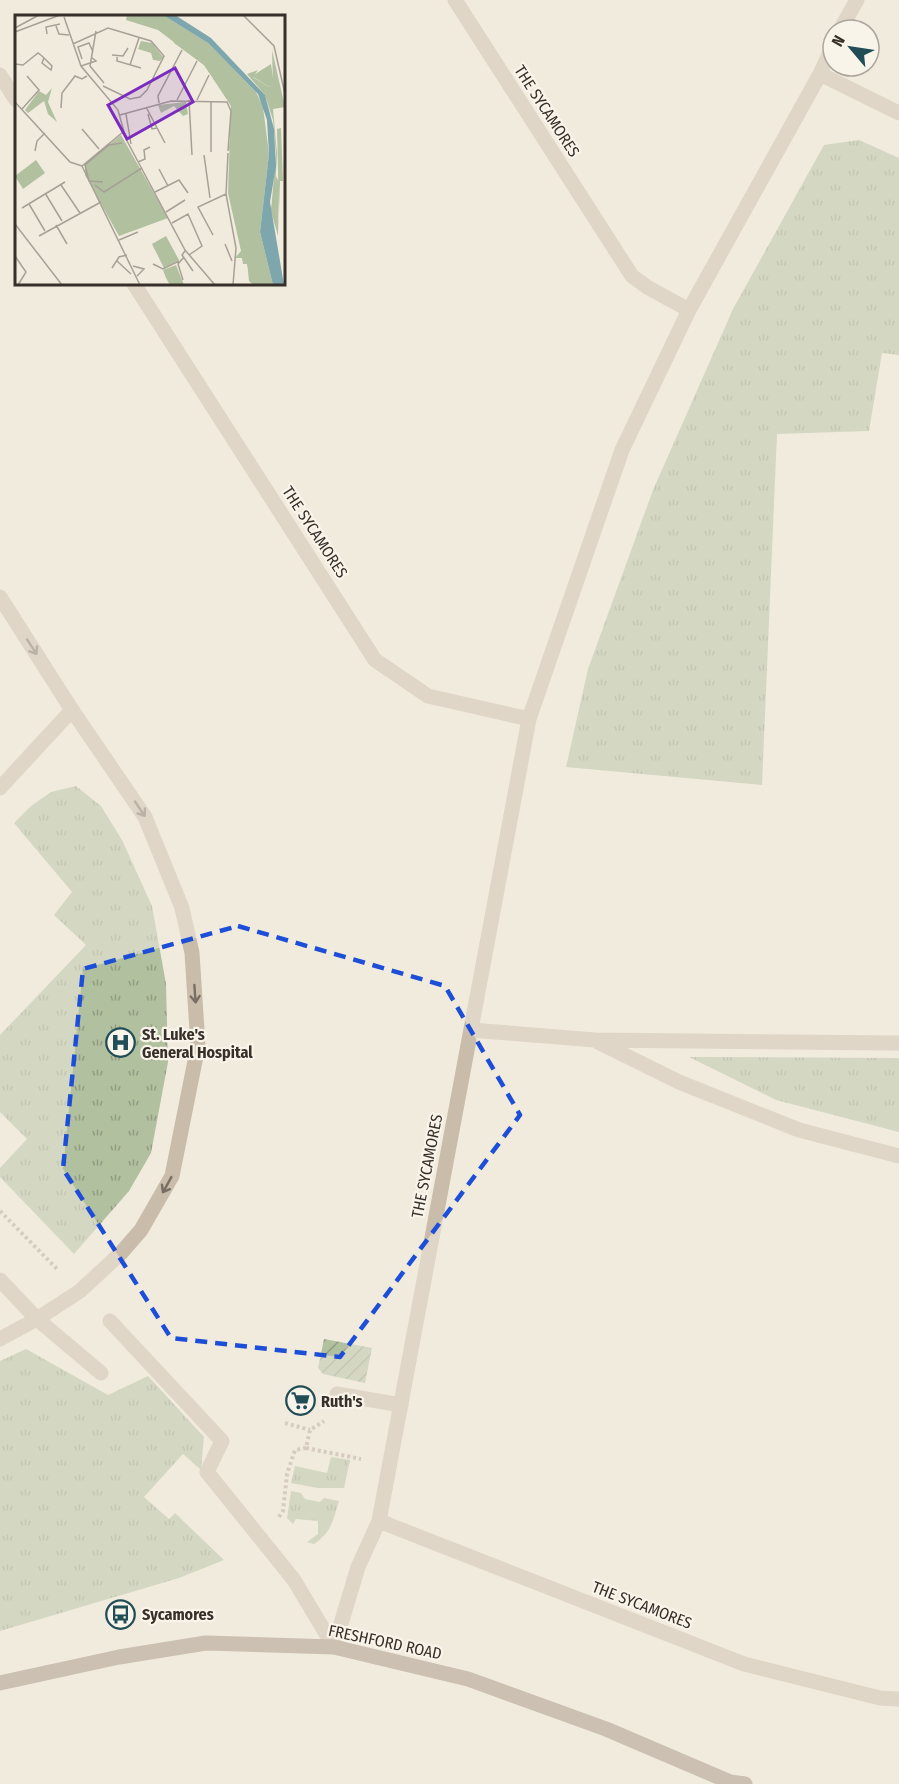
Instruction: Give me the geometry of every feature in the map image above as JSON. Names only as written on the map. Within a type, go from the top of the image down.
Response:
[{"type":"main road","name":"FRESHFORD ROAD","points":[[0,1683],[118,1656],[206,1643],[334,1647],[468,1679],[606,1729],[735,1783]]},
{"type":"street","name":"THE SYCAMORES","points":[[455,0],[632,276],[689,310]]},
{"type":"street","points":[[847,18],[857,0]]},
{"type":"street","name":"THE SYCAMORES","points":[[334,1647],[358,1567],[379,1521],[529,719],[622,450],[689,310],[820,74]]},
{"type":"street","points":[[820,74],[899,113]]},
{"type":"street","points":[[0,75],[15,98]]},
{"type":"street","name":"THE SYCAMORES","points":[[135,285],[375,660],[428,696],[529,719]]},
{"type":"street","points":[[0,597],[72,710],[146,817],[182,908],[192,953],[198,1046],[172,1176],[141,1230],[122,1253],[80,1291],[37,1319],[0,1339]]},
{"type":"street","points":[[0,788],[72,710]]},
{"type":"street","points":[[471,1030],[596,1040],[899,1043]]},
{"type":"street","points":[[596,1040],[679,1082],[799,1130],[899,1156]]},
{"type":"street","points":[[0,1280],[37,1319],[101,1373]]},
{"type":"street","points":[[110,1321],[222,1441],[207,1472],[294,1580],[334,1647]]},
{"type":"street","points":[[337,1394],[401,1405]]},
{"type":"street","name":"THE SYCAMORES","points":[[379,1521],[744,1664],[880,1698],[899,1699]]},
{"type":"path","points":[[0,1211],[58,1271]]},
{"type":"path","points":[[306,1448],[310,1430],[332,1415],[337,1394]]},
{"type":"path","points":[[285,1423],[310,1430]]},
{"type":"path","points":[[277,1520],[283,1511],[287,1474],[295,1450],[306,1448],[355,1457]]},
{"type":"highlighted area","points":[[238,926],[445,986],[520,1115],[340,1357],[171,1338],[63,1169],[83,969]]},
{"type":"green space","points":[[859,140],[899,158],[899,355],[882,353],[869,431],[777,434],[762,785],[566,767],[588,669],[653,490],[733,309],[824,145]]},
{"type":"green space","points":[[76,786],[101,806],[122,840],[152,906],[166,984],[168,1062],[151,1153],[129,1191],[74,1254],[0,1177],[0,1168],[27,1139],[0,1112],[0,1035],[86,945],[54,915],[72,892],[14,823],[31,806],[51,792]]},
{"type":"green space","points":[[689,1057],[899,1058],[899,1132],[776,1100]]},
{"type":"green space","points":[[324,1339],[372,1348],[365,1383],[323,1374],[318,1368]]},
{"type":"green space","points":[[26,1349],[108,1395],[148,1376],[204,1437],[201,1470],[183,1454],[144,1497],[169,1519],[175,1513],[224,1560],[179,1578],[0,1631],[0,1361]]},
{"type":"green space","points":[[331,1457],[350,1460],[344,1488],[318,1488],[291,1483],[295,1466],[327,1473]]},
{"type":"green space","points":[[291,1491],[301,1493],[305,1499],[320,1502],[324,1498],[339,1501],[328,1530],[314,1544],[307,1542],[318,1534],[318,1521],[296,1519],[293,1524],[287,1518]]},
{"type":"place","name":"St. Luke's General Hospital","points":[[121,1043]]},
{"type":"place","name":"Ruth's","points":[[300,1401]]},
{"type":"place","name":"Sycamores","points":[[121,1614]]}]
